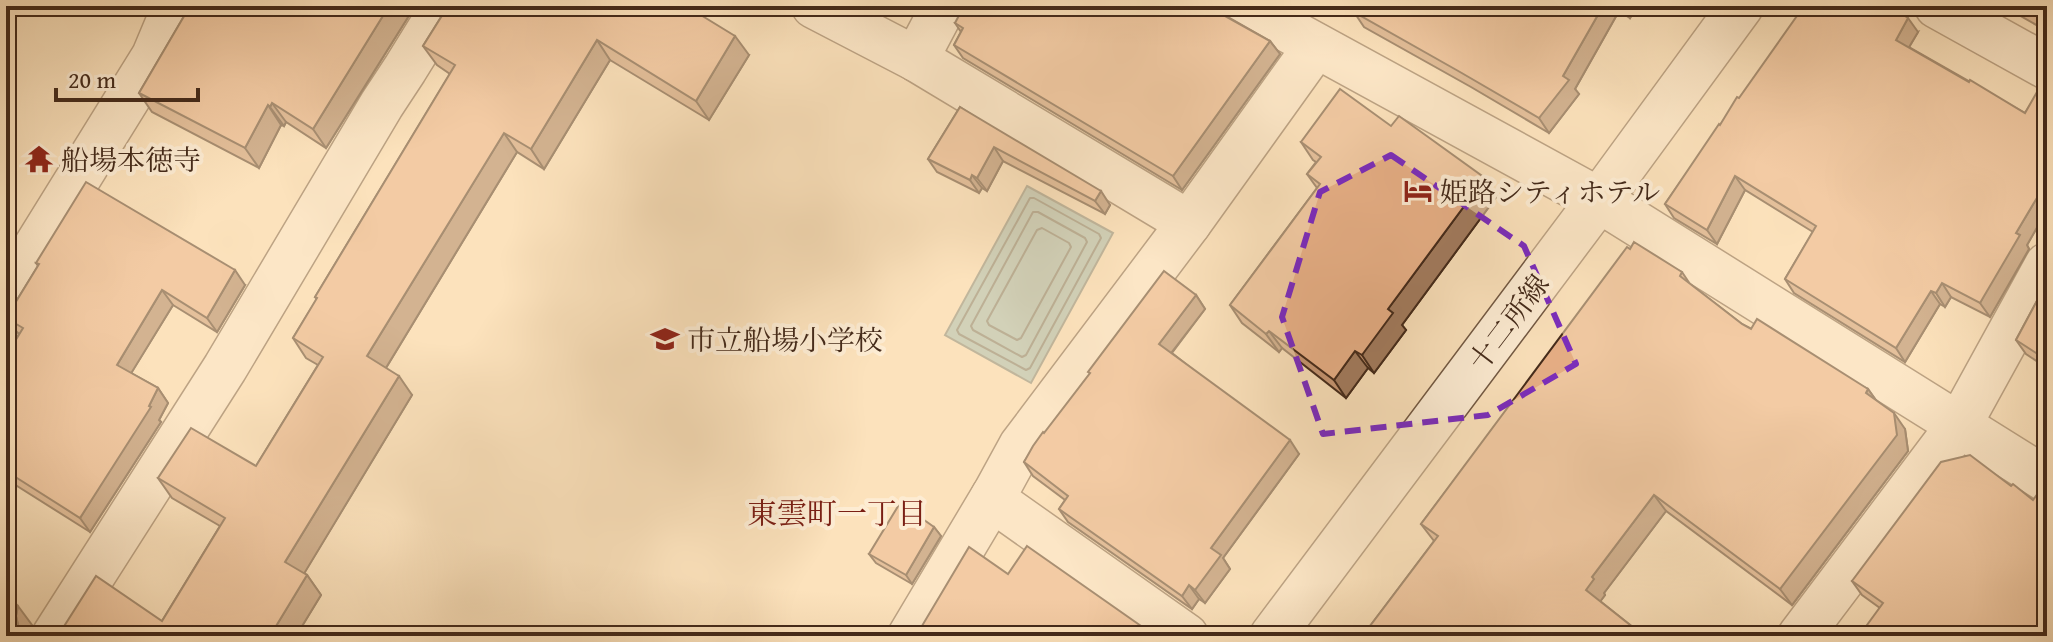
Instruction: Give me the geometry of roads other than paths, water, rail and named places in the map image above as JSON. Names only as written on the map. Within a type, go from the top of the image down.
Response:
[{"type":"street","points":[[6,295],[154,56],[175,6]]},
{"type":"street","points":[[814,6],[916,59],[1189,223]]},
{"type":"street","points":[[916,59],[944,6]]},
{"type":"street","points":[[1244,6],[1599,200],[2047,480]]},
{"type":"street","name":"十二所線","points":[[1272,636],[1741,6]]},
{"type":"street","points":[[1937,6],[2047,67]]},
{"type":"street","points":[[54,636],[225,368],[405,69],[427,12]]},
{"type":"street","points":[[910,636],[1021,446],[1189,223],[1316,46]]},
{"type":"street","points":[[1800,636],[1959,425],[2047,265]]},
{"type":"street","points":[[994,495],[992,499],[1186,636]]},
{"type":"water","points":[[1027,186],[1113,233],[1031,383],[945,335]]},
{"type":"place","name":"船場本徳寺","points":[[39,159]]},
{"type":"place","name":"姫路シティホテル","points":[[1418,191]]},
{"type":"place","name":"市立船場小学校","points":[[665,339]]},
{"type":"district","name":"東雲町一丁目","points":[[837,513]]}]
